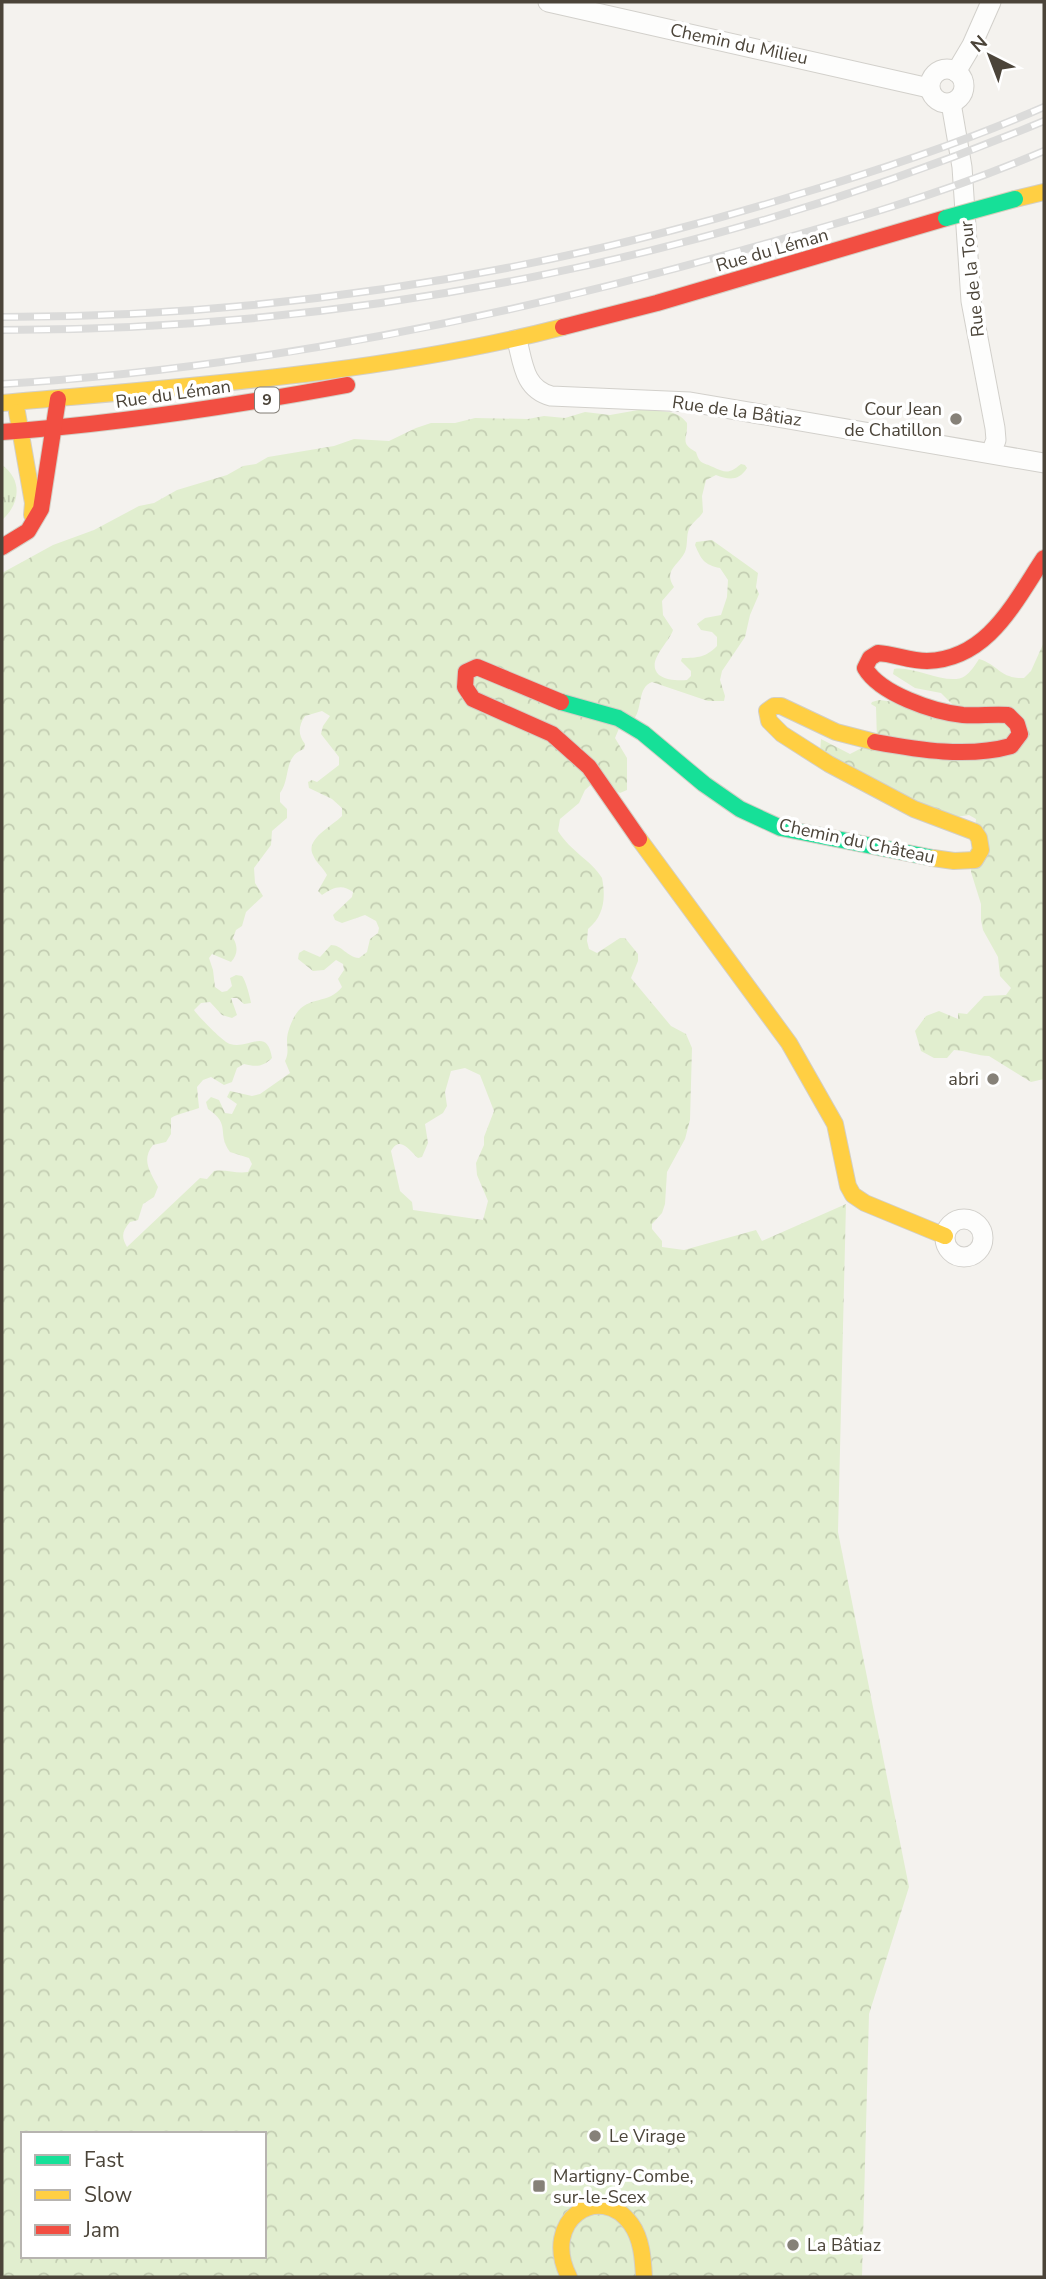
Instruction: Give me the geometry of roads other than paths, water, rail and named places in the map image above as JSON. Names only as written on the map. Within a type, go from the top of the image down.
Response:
[{"type":"street","name":"Chemin du Milieu","points":[[548,2],[929,88]]},
{"type":"street","points":[[956,72],[972,45],[991,2]]},
{"type":"street","points":[[949,69],[956,72],[961,77],[964,88],[960,98],[951,103],[937,101],[929,88],[931,79],[938,71],[949,69]]},
{"type":"street","name":"Rue de la Tour","points":[[951,103],[962,167],[971,301],[995,428],[996,440],[991,453]]},
{"type":"street","name":"Rue du Léman","points":[[2,432],[54,429],[226,407],[333,388],[432,365],[513,340],[665,301],[1044,192]]},
{"type":"street","name":"Rue de la Bâtiaz","points":[[513,340],[528,381],[542,394],[690,402],[1044,463]]},
{"type":"street","name":"Rue du Léman","points":[[9,403],[267,377],[369,364],[513,340]]},
{"type":"street","points":[[2,546],[25,534],[40,514],[47,490],[58,399]]},
{"type":"street","points":[[2,546],[23,530],[33,511],[19,431],[9,403]]},
{"type":"street","name":"Chemin du Château","points":[[945,1236],[865,1203],[853,1195],[848,1186],[835,1124],[789,1043],[652,858],[589,767],[552,734],[473,699],[466,692],[464,682],[466,672],[477,667],[556,701],[618,718],[643,733],[704,784],[740,808],[782,828],[928,857],[967,862],[980,855],[980,842],[975,832],[914,809],[829,764],[782,734],[769,721],[767,711],[774,706],[781,706],[843,734],[884,745],[933,751],[984,752],[1013,746],[1018,742],[1020,731],[1008,715],[963,715],[934,708],[880,686],[869,677],[865,668],[870,658],[878,653],[928,661],[947,660],[968,653],[1000,624],[1044,558]]},
{"type":"street","points":[[569,2277],[561,2255],[560,2239],[563,2231],[567,2222],[578,2212],[601,2205],[618,2211],[633,2227],[640,2244],[643,2277]]},
{"type":"railway","points":[[2,317],[204,309],[404,286],[503,269],[601,248],[796,195],[922,155],[1044,107]]},
{"type":"railway","points":[[2,330],[135,327],[269,317],[401,300],[533,277],[664,247],[792,211],[919,169],[1044,121]]},
{"type":"railway","points":[[2,384],[95,377],[279,354],[552,300],[811,231],[929,195],[1044,151]]},
{"type":"place","name":"Cour Jean de Chatillon","points":[[956,419]]},
{"type":"place","name":"abri","points":[[993,1079]]},
{"type":"place","name":"Le Virage","points":[[595,2136]]},
{"type":"place","name":"Martigny-Combe, sur-le-Scex","points":[[539,2186]]},
{"type":"place","name":"La Bâtiaz","points":[[793,2245]]}]
